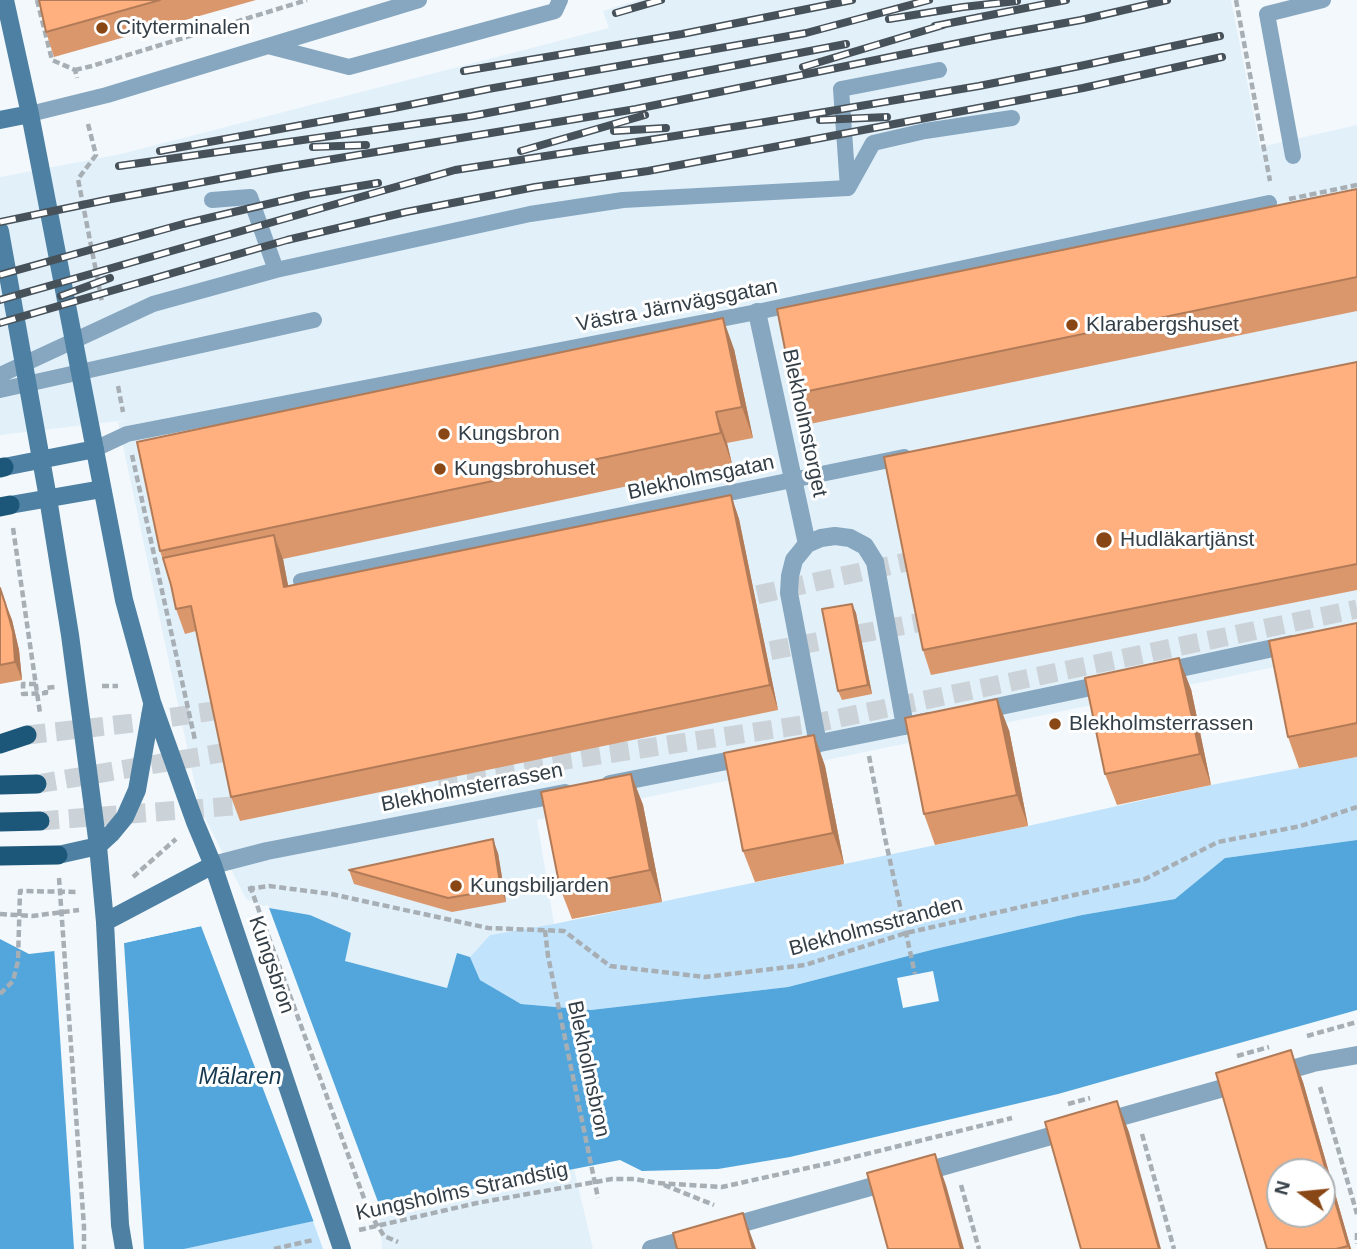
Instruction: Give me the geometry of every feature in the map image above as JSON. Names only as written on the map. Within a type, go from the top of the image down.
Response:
[{"type":"highway","points":[[0,729],[34,729]]},
{"type":"highway","points":[[0,744],[34,729]]},
{"type":"highway","points":[[0,785],[37,784]]},
{"type":"highway","points":[[0,822],[40,821]]},
{"type":"highway","points":[[0,856],[58,855]]},
{"type":"main road","name":"Kungsbron","points":[[5,0],[30,114],[124,600],[152,702],[213,865],[342,1248]]},
{"type":"main road","points":[[0,120],[30,114]]},
{"type":"main road","points":[[0,230],[70,635],[98,846],[105,922],[120,1225],[124,1249]]},
{"type":"main road","points":[[2,468],[95,450]]},
{"type":"main road","points":[[5,506],[102,489]]},
{"type":"main road","points":[[58,855],[98,846],[125,817],[137,790],[152,702]]},
{"type":"main road","points":[[105,922],[213,865]]},
{"type":"street","name":"Blekholmstorget","points":[[757,312],[807,544]]},
{"type":"street","points":[[818,744],[789,593],[794,560],[807,544],[821,538],[850,538],[865,546],[875,562],[905,726]]},
{"type":"street","name":"Blekholmsterrassen","points":[[213,865],[267,851],[955,716],[1311,640]]},
{"type":"street","points":[[651,1249],[1313,1063],[1357,1055]]},
{"type":"lane","points":[[30,114],[107,95],[419,0]]},
{"type":"lane","points":[[268,46],[349,67],[555,10],[560,0]]},
{"type":"lane","points":[[1293,156],[1267,14],[1322,0]]},
{"type":"lane","points":[[848,188],[841,89],[939,70]]},
{"type":"lane","points":[[848,188],[873,143],[925,131],[1012,118]]},
{"type":"lane","points":[[0,375],[152,304],[276,270],[530,214],[624,200],[848,188]]},
{"type":"lane","points":[[212,200],[250,197],[276,270]]},
{"type":"lane","name":"Västra Järnvägsgatan","points":[[95,450],[127,434],[757,312],[1272,203]]},
{"type":"lane","points":[[0,390],[314,320]]},
{"type":"lane","name":"Blekholmsgatan","points":[[301,581],[920,454]]},
{"type":"path","points":[[37,0],[52,60],[75,70],[307,0]]},
{"type":"path","points":[[1236,0],[1272,203],[1357,185]]},
{"type":"path","points":[[75,70],[96,155],[78,179],[104,313]]},
{"type":"path","points":[[117,380],[187,711],[198,750]]},
{"type":"path","points":[[5,506],[36,684],[34,729]]},
{"type":"path","points":[[36,684],[23,684],[23,694],[46,693],[46,688]]},
{"type":"path","points":[[873,777],[915,974]]},
{"type":"path","name":"Blekholmsstranden","points":[[243,889],[269,886],[331,894],[488,928],[564,931],[610,966],[705,977],[805,965],[906,933],[1145,878],[1219,842],[1301,826],[1357,807]]},
{"type":"path","points":[[58,855],[85,1249]]},
{"type":"path","points":[[102,890],[120,887],[157,857]]},
{"type":"path","name":"Kungsbron","points":[[247,879],[369,1212],[384,1236],[398,1242]]},
{"type":"path","points":[[0,994],[13,981],[18,961],[20,891],[61,893]]},
{"type":"path","name":"Blekholmsbron","points":[[545,930],[548,956],[598,1198]]},
{"type":"path","points":[[1304,1037],[1357,1023]]},
{"type":"path","points":[[1227,1059],[1279,1044]]},
{"type":"path","points":[[1313,1063],[1357,1214]]},
{"type":"path","points":[[1060,1106],[1098,1096]]},
{"type":"path","points":[[1136,1112],[1174,1249]]},
{"type":"path","name":"Kungsholms Strandstig","points":[[355,1231],[477,1203],[612,1178],[722,1187],[1019,1116]]},
{"type":"path","points":[[955,1164],[979,1249]]},
{"type":"path","points":[[1357,1233],[1357,1244]]},
{"type":"path","points":[[274,1249],[314,1240]]},
{"type":"shaded area","points":[[638,0],[1231,0],[1260,147],[1357,125],[1357,650],[537,820],[554,924],[490,935],[470,957],[457,953],[447,988],[344,961],[310,915],[269,908],[246,899],[200,808],[118,422],[127,420],[0,435],[0,177],[121,154],[609,28],[603,11]]},
{"type":"shaded area","points":[[1357,757],[1357,840],[1225,858],[1175,899],[1082,915],[788,987],[591,1010],[521,1004],[480,980],[470,957],[490,935]]},
{"type":"shaded area","points":[[574,1169],[593,1249],[382,1249],[379,1207]]},
{"type":"shaded area","points":[[313,1221],[323,1249],[184,1249]]},
{"type":"water","name":"Mälaren","points":[[1357,840],[1357,1010],[1058,1094],[790,1157],[718,1169],[642,1171],[620,1160],[379,1207],[184,1249],[0,1249],[0,939],[29,954],[124,943],[269,908],[310,915],[351,933],[345,961],[447,988],[457,953],[470,957],[480,980],[521,1004],[591,1010],[788,987],[1082,915],[1175,899],[1225,858]]},
{"type":"pier","points":[[268,905],[381,1210],[315,1225],[201,926],[124,943],[144,1249],[74,1249],[54,946],[123,939],[201,923]]},
{"type":"pier","points":[[933,971],[939,1001],[903,1008],[897,978]]},
{"type":"building","points":[[39,0],[160,0],[46,32]]},
{"type":"building","name":"Klarabergshuset","points":[[1357,189],[1357,277],[794,394],[777,309]]},
{"type":"building","name":"Kungsbrohuset","points":[[723,318],[742,407],[716,412],[721,433],[160,551],[137,442]]},
{"type":"building","points":[[1357,362],[1357,564],[923,650],[884,457]]},
{"type":"building","points":[[731,495],[770,685],[231,797],[191,606],[176,609],[163,558],[274,535],[284,587]]},
{"type":"building","points":[[0,588],[13,632],[15,662],[0,665]]},
{"type":"building","points":[[852,604],[868,685],[838,691],[822,609]]},
{"type":"building","points":[[1357,623],[1357,723],[1288,737],[1269,641]]},
{"type":"building","points":[[1179,658],[1200,754],[1105,774],[1085,678]]},
{"type":"building","points":[[997,699],[1017,795],[924,814],[905,718]]},
{"type":"building","points":[[814,735],[833,833],[743,851],[724,753]]},
{"type":"building","points":[[631,774],[650,870],[560,888],[541,792]]},
{"type":"building","points":[[493,839],[501,889],[448,898],[349,870]]},
{"type":"building","points":[[1291,1050],[1322,1158],[1266,1158],[1266,1228],[1336,1228],[1336,1205],[1348,1246],[1336,1249],[1267,1249],[1216,1073]]},
{"type":"building","points":[[1117,1101],[1159,1249],[1081,1249],[1045,1122]]},
{"type":"building","points":[[935,1154],[961,1249],[888,1249],[867,1173]]},
{"type":"building","points":[[743,1213],[753,1249],[677,1249],[673,1233]]},
{"type":"tunnel","points":[[729,601],[929,557]]},
{"type":"tunnel","points":[[438,779],[816,723],[1357,609]]},
{"type":"tunnel","points":[[742,656],[943,618]]},
{"type":"tunnel","points":[[27,735],[142,722],[238,707]]},
{"type":"tunnel","points":[[37,784],[245,749]]},
{"type":"tunnel","points":[[40,821],[259,804]]},
{"type":"railway","points":[[616,13],[661,0]]},
{"type":"railway","points":[[464,71],[682,34],[852,0]]},
{"type":"railway","points":[[160,151],[806,33],[929,0]]},
{"type":"railway","points":[[935,26],[1066,0]]},
{"type":"railway","points":[[0,222],[273,169],[636,109],[1081,20],[1167,0]]},
{"type":"railway","points":[[889,19],[1017,1]]},
{"type":"railway","points":[[803,67],[943,25]]},
{"type":"railway","points":[[0,300],[455,170],[979,86],[1220,36]]},
{"type":"railway","points":[[119,166],[472,116],[846,44]]},
{"type":"railway","points":[[0,323],[287,240],[406,212],[535,187],[648,171],[1083,88],[1222,57]]},
{"type":"railway","points":[[521,151],[645,115]]},
{"type":"railway","points":[[820,120],[887,117]]},
{"type":"railway","points":[[614,131],[666,128]]},
{"type":"railway","points":[[313,147],[366,145]]},
{"type":"railway","points":[[0,275],[183,224],[306,195],[378,183]]},
{"type":"railway","points":[[61,296],[110,278]]},
{"type":"place","name":"Cityterminalen","points":[[102,28]]},
{"type":"place","name":"Klarabergshuset","points":[[1072,325]]},
{"type":"place","name":"Kungsbron","points":[[444,434]]},
{"type":"place","name":"Kungsbrohuset","points":[[440,469]]},
{"type":"place","name":"Hudläkartjänst","points":[[1104,540]]},
{"type":"place","name":"Blekholmsterrassen","points":[[1055,724]]},
{"type":"place","name":"Kungsbiljarden","points":[[456,886]]}]
